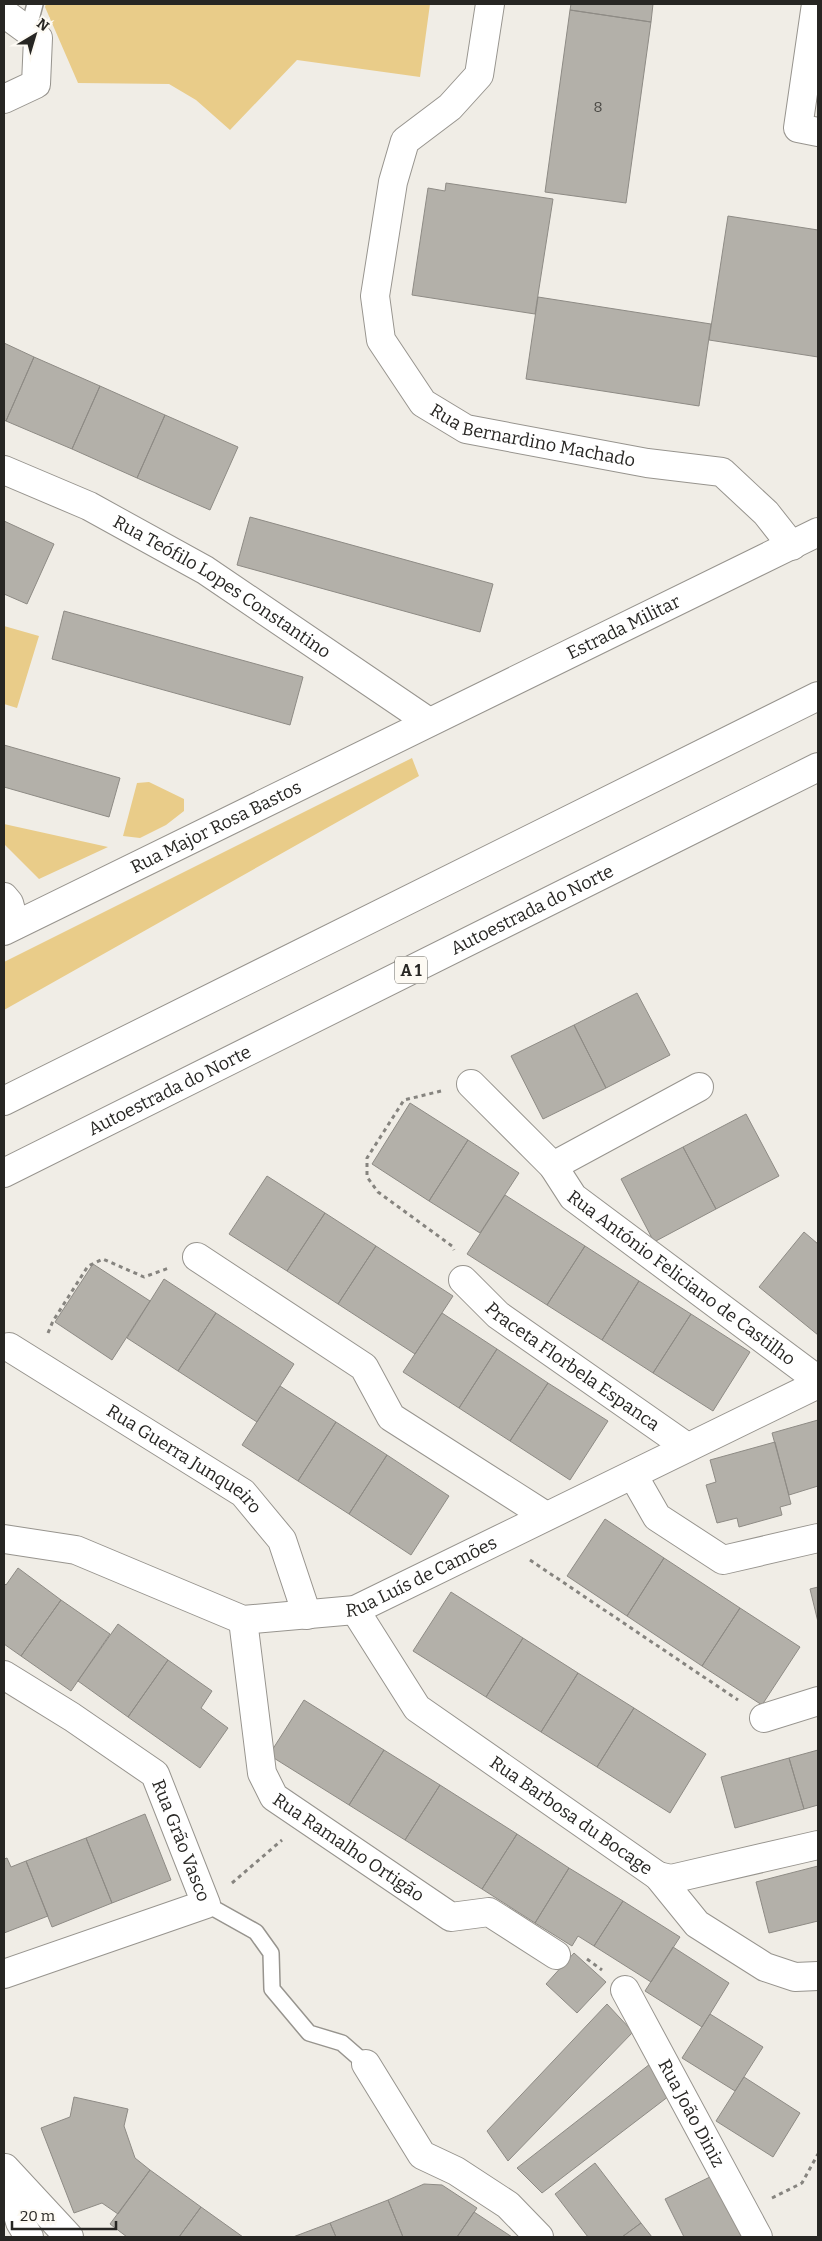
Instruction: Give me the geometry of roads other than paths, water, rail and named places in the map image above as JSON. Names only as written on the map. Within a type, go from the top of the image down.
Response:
[{"type":"main road","name":"Rua Bernardino Machado","points":[[490,4],[479,75],[450,107],[406,141],[393,182],[375,296],[381,340],[423,403],[466,429],[647,464],[722,472],[766,513],[792,546]]},
{"type":"main road","points":[[808,130],[816,4]]},
{"type":"main road","points":[[4,13],[38,38],[36,84],[4,99]]},
{"type":"main road","name":"Rua Teófilo Lopes Constantino","points":[[4,470],[89,506],[205,570],[429,722]]},
{"type":"main road","name":"Estrada Militar","points":[[429,722],[818,532]]},
{"type":"main road","points":[[4,1101],[818,696]]},
{"type":"main road","name":"Rua Major Rosa Bastos","points":[[9,928],[429,722]]},
{"type":"main road","name":"Autoestrada do Norte","points":[[4,1173],[818,767]]},
{"type":"main road","points":[[4,897],[9,904],[9,928]]},
{"type":"main road","name":"Rua António Feliciano de Castilho","points":[[471,1084],[553,1166],[573,1197],[818,1380]]},
{"type":"main road","points":[[553,1166],[699,1087]]},
{"type":"main road","points":[[197,1258],[364,1367],[391,1417],[546,1516]]},
{"type":"main road","name":"Praceta Florbela Espanca","points":[[463,1280],[498,1315],[687,1448]]},
{"type":"main road","name":"Rua Guerra Junqueiro","points":[[9,1347],[243,1493],[282,1540],[307,1614]]},
{"type":"main road","name":"Rua Luís de Camões","points":[[4,1539],[76,1550],[242,1620],[355,1610],[818,1384]]},
{"type":"main road","points":[[633,1475],[657,1517],[723,1560],[818,1538]]},
{"type":"main road","name":"Rua Barbosa du Bocage","points":[[355,1610],[417,1708],[658,1876],[697,1924],[765,1967],[795,1977],[818,1976]]},
{"type":"main road","name":"Rua Ramalho Ortigão","points":[[242,1620],[262,1773],[274,1797],[451,1917],[489,1912],[556,1955]]},
{"type":"main road","name":"Rua Grão Vasco","points":[[4,1676],[72,1717],[156,1774],[206,1904],[4,1974]]},
{"type":"main road","points":[[764,1718],[818,1701]]},
{"type":"main road","points":[[658,1876],[671,1879],[818,1845]]},
{"type":"main road","name":"Rua João Diniz","points":[[626,1990],[747,2212],[758,2237]]},
{"type":"main road","points":[[366,2064],[422,2155],[456,2171],[508,2205],[539,2237]]},
{"type":"main road","points":[[4,2167],[20,2222],[29,2237]]},
{"type":"main road","points":[[4,2167],[69,2237]]},
{"type":"lane","points":[[28,31],[36,4]]},
{"type":"lane","points":[[206,1904],[256,1932],[271,1953],[272,1989],[309,2033],[342,2043],[366,2064]]}]
